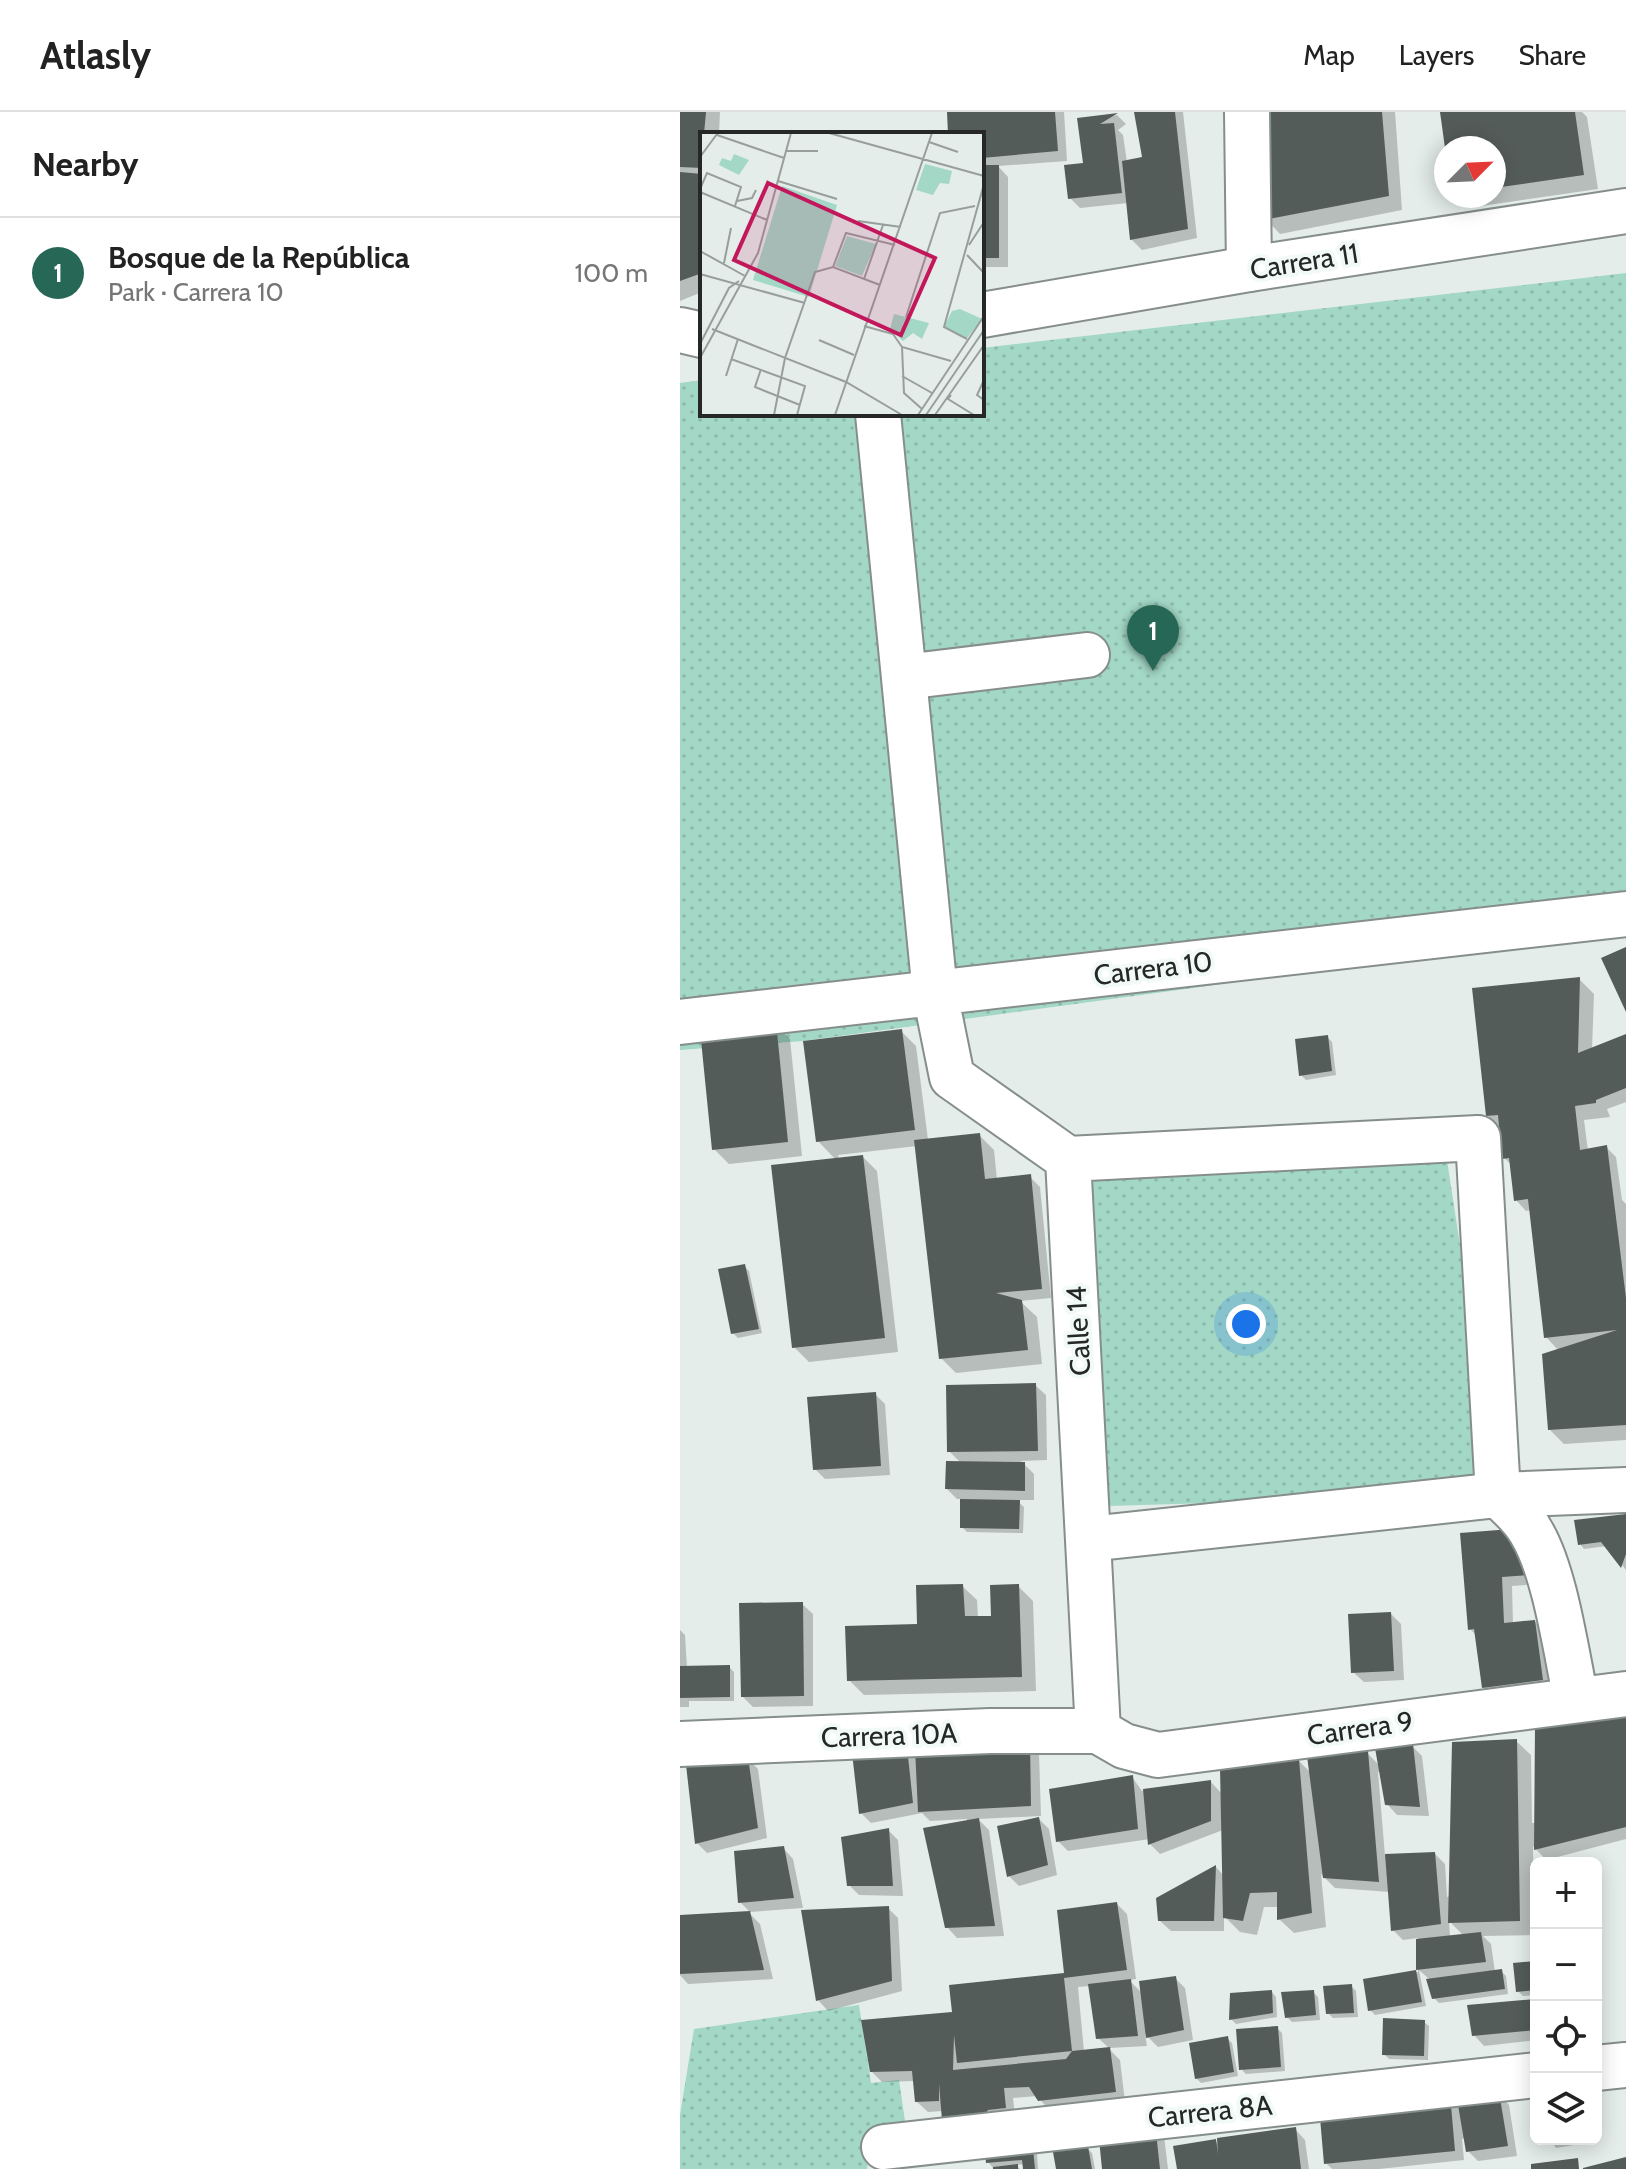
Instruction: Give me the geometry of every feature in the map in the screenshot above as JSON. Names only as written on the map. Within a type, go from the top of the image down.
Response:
[{"type":"street","points":[[1247,112],[1249,269]]},
{"type":"street","name":"Carrera 11","points":[[984,315],[1249,269],[1626,211]]},
{"type":"street","points":[[680,330],[700,335]]},
{"type":"street","points":[[878,416],[935,993],[952,1077],[1068,1159],[1478,1138],[1498,1495],[1517,1512],[1532,1532],[1547,1569],[1576,1699]]},
{"type":"street","points":[[904,677],[1087,655]]},
{"type":"street","name":"Carrera 10","points":[[680,1022],[1626,914]]},
{"type":"street","name":"Calle 14","points":[[1068,1159],[1098,1731]]},
{"type":"street","points":[[1089,1539],[1498,1495],[1626,1490]]},
{"type":"street","name":"Carrera 9","points":[[1098,1731],[1124,1746],[1158,1755],[1626,1694]]},
{"type":"street","name":"Carrera 10A","points":[[680,1744],[990,1731],[1098,1731]]},
{"type":"street","points":[[1602,2067],[1626,2065]]},
{"type":"street","name":"Carrera 8A","points":[[884,2147],[1530,2076]]},
{"type":"green space","points":[[1626,273],[1626,929],[803,1041],[680,1050],[680,383],[700,380],[700,416],[984,416],[984,348]]},
{"type":"green space","points":[[1447,1160],[1498,1495],[1108,1506],[1083,1176]]},
{"type":"green space","points":[[859,2005],[871,2083],[899,2080],[905,2121],[873,2126],[867,2169],[680,2169],[680,2115],[694,2029]]},
{"type":"building","points":[[680,112],[706,112],[704,132],[700,132],[700,168],[680,167]]},
{"type":"building","points":[[947,112],[1055,112],[1058,151],[984,158],[984,132],[948,132]]},
{"type":"building","points":[[1134,112],[1175,112],[1188,229],[1130,240],[1122,161],[1142,157]]},
{"type":"building","points":[[1261,112],[1382,112],[1389,196],[1264,220]]},
{"type":"building","points":[[1440,112],[1575,112],[1584,175],[1506,186],[1506,136],[1443,136]]},
{"type":"building","points":[[1118,113],[1100,124],[1114,123],[1122,193],[1068,199],[1064,165],[1083,163],[1077,118]]},
{"type":"building","points":[[984,165],[999,165],[999,258],[984,258]]},
{"type":"building","points":[[680,172],[700,174],[700,274],[680,281]]},
{"type":"building","points":[[1626,947],[1626,1012],[1601,958]]},
{"type":"building","points":[[1580,977],[1578,1053],[1626,1034],[1626,1088],[1596,1100],[1596,1103],[1575,1106],[1580,1150],[1607,1145],[1626,1298],[1626,1425],[1548,1430],[1542,1354],[1617,1330],[1544,1338],[1528,1199],[1514,1201],[1509,1158],[1502,1159],[1498,1115],[1486,1116],[1472,988]]},
{"type":"building","points":[[776,1022],[788,1142],[712,1150],[700,1030]]},
{"type":"building","points":[[902,1029],[915,1130],[816,1142],[803,1041]]},
{"type":"building","points":[[1328,1035],[1332,1071],[1299,1076],[1295,1039]]},
{"type":"building","points":[[980,1133],[985,1179],[1031,1174],[1042,1289],[996,1293],[1022,1300],[1028,1350],[939,1359],[914,1140]]},
{"type":"building","points":[[863,1155],[885,1338],[792,1348],[771,1165]]},
{"type":"building","points":[[745,1264],[759,1329],[731,1334],[718,1269]]},
{"type":"building","points":[[1036,1383],[1038,1451],[947,1452],[946,1385]]},
{"type":"building","points":[[876,1392],[881,1466],[813,1470],[807,1397]]},
{"type":"building","points":[[946,1461],[1025,1462],[1025,1491],[945,1489]]},
{"type":"building","points":[[960,1499],[1020,1500],[1019,1529],[960,1528]]},
{"type":"building","points":[[1626,1514],[1626,1554],[1621,1568],[1601,1542],[1578,1545],[1574,1520]]},
{"type":"building","points":[[1524,1528],[1528,1575],[1502,1577],[1504,1623],[1535,1620],[1543,1680],[1482,1688],[1474,1629],[1468,1630],[1460,1533]]},
{"type":"building","points":[[963,1584],[965,1616],[991,1616],[990,1585],[1019,1584],[1022,1677],[847,1681],[845,1626],[917,1624],[916,1585]]},
{"type":"building","points":[[803,1602],[804,1696],[741,1697],[739,1603]]},
{"type":"building","points":[[1391,1612],[1394,1671],[1351,1673],[1348,1614]]},
{"type":"building","points":[[730,1665],[730,1697],[680,1698],[680,1666]]},
{"type":"building","points":[[1626,1705],[1626,1827],[1534,1850],[1535,1728]]},
{"type":"building","points":[[906,1738],[913,1803],[859,1814],[851,1744]]},
{"type":"building","points":[[1517,1739],[1520,1921],[1448,1923],[1452,1742]]},
{"type":"building","points":[[1030,1741],[1031,1806],[918,1812],[915,1748]]},
{"type":"building","points":[[1413,1744],[1420,1807],[1385,1805],[1375,1748]]},
{"type":"building","points":[[1368,1751],[1379,1882],[1323,1878],[1307,1756]]},
{"type":"building","points":[[685,1756],[748,1757],[758,1828],[695,1844]]},
{"type":"building","points":[[1299,1759],[1312,1913],[1277,1920],[1277,1892],[1250,1893],[1243,1921],[1223,1918],[1220,1767]]},
{"type":"building","points":[[1133,1775],[1138,1829],[1056,1842],[1049,1789]]},
{"type":"building","points":[[1211,1780],[1211,1821],[1148,1845],[1143,1789]]},
{"type":"building","points":[[1039,1817],[1048,1865],[1007,1877],[997,1826]]},
{"type":"building","points":[[979,1818],[995,1926],[945,1928],[923,1828]]},
{"type":"building","points":[[889,1828],[893,1886],[847,1886],[841,1837]]},
{"type":"building","points":[[784,1846],[794,1898],[738,1903],[734,1851]]},
{"type":"building","points":[[1435,1852],[1441,1924],[1391,1931],[1385,1854]]},
{"type":"building","points":[[1216,1865],[1214,1921],[1158,1921],[1156,1898]]},
{"type":"building","points":[[1117,1902],[1127,1970],[1064,1978],[1072,2051],[1110,2047],[1116,2092],[1038,2101],[1029,2087],[1004,2088],[1006,2108],[988,2110],[984,2116],[942,2120],[939,2084],[939,2101],[915,2102],[912,2071],[870,2072],[861,2020],[952,2012],[949,1985],[1064,1973],[1057,1910]],"holes":[[[954,2035],[957,2063],[1072,2051],[1066,2059],[953,2070]]]},
{"type":"building","points":[[889,1906],[892,1981],[816,2001],[801,1910]]},
{"type":"building","points":[[750,1911],[764,1970],[680,1974],[680,1915]]},
{"type":"building","points":[[1481,1932],[1486,1962],[1416,1970],[1416,1939]]},
{"type":"building","points":[[1530,1962],[1530,1991],[1516,1992],[1513,1963]]},
{"type":"building","points":[[1502,1969],[1505,1989],[1432,1999],[1426,1979]]},
{"type":"building","points":[[1416,1970],[1422,2002],[1368,2011],[1363,1979]]},
{"type":"building","points":[[1176,1976],[1184,2030],[1146,2038],[1139,1981]]},
{"type":"building","points":[[1131,1979],[1138,2036],[1096,2039],[1088,1984]]},
{"type":"building","points":[[1352,1984],[1354,2013],[1326,2014],[1323,1986]]},
{"type":"building","points":[[1272,1990],[1273,2013],[1229,2020],[1230,1993]]},
{"type":"building","points":[[1314,1990],[1316,2015],[1285,2018],[1281,1992]]},
{"type":"building","points":[[1530,2000],[1530,2031],[1472,2036],[1467,2005]]},
{"type":"building","points":[[1383,2018],[1425,2020],[1424,2056],[1382,2055]]},
{"type":"building","points":[[1278,2026],[1281,2067],[1239,2070],[1236,2029]]},
{"type":"building","points":[[1228,2036],[1234,2072],[1195,2079],[1189,2043]]},
{"type":"building","points":[[1499,2092],[1508,2146],[1466,2152],[1457,2099]]},
{"type":"building","points":[[1450,2094],[1455,2151],[1324,2164],[1319,2106]]},
{"type":"building","points":[[1155,2123],[1160,2169],[1102,2169],[1098,2129]]},
{"type":"building","points":[[1296,2127],[1301,2169],[1177,2169],[1173,2146],[1216,2139],[1218,2154],[1217,2138]]},
{"type":"building","points":[[1088,2146],[1092,2169],[1056,2169],[1053,2152]]},
{"type":"building","points":[[1033,2148],[1035,2169],[1023,2169],[1022,2160],[986,2163],[985,2152]]},
{"type":"building","points":[[1626,2157],[1626,2169],[1583,2169],[1583,2168]]},
{"type":"building","points":[[1578,2158],[1579,2169],[1531,2169],[1531,2164]]},
{"type":"building","points":[[1018,2164],[1018,2169],[993,2169],[993,2167]]},
{"type":"place","name":"Bosque de la República","points":[[1153,671]]}]
